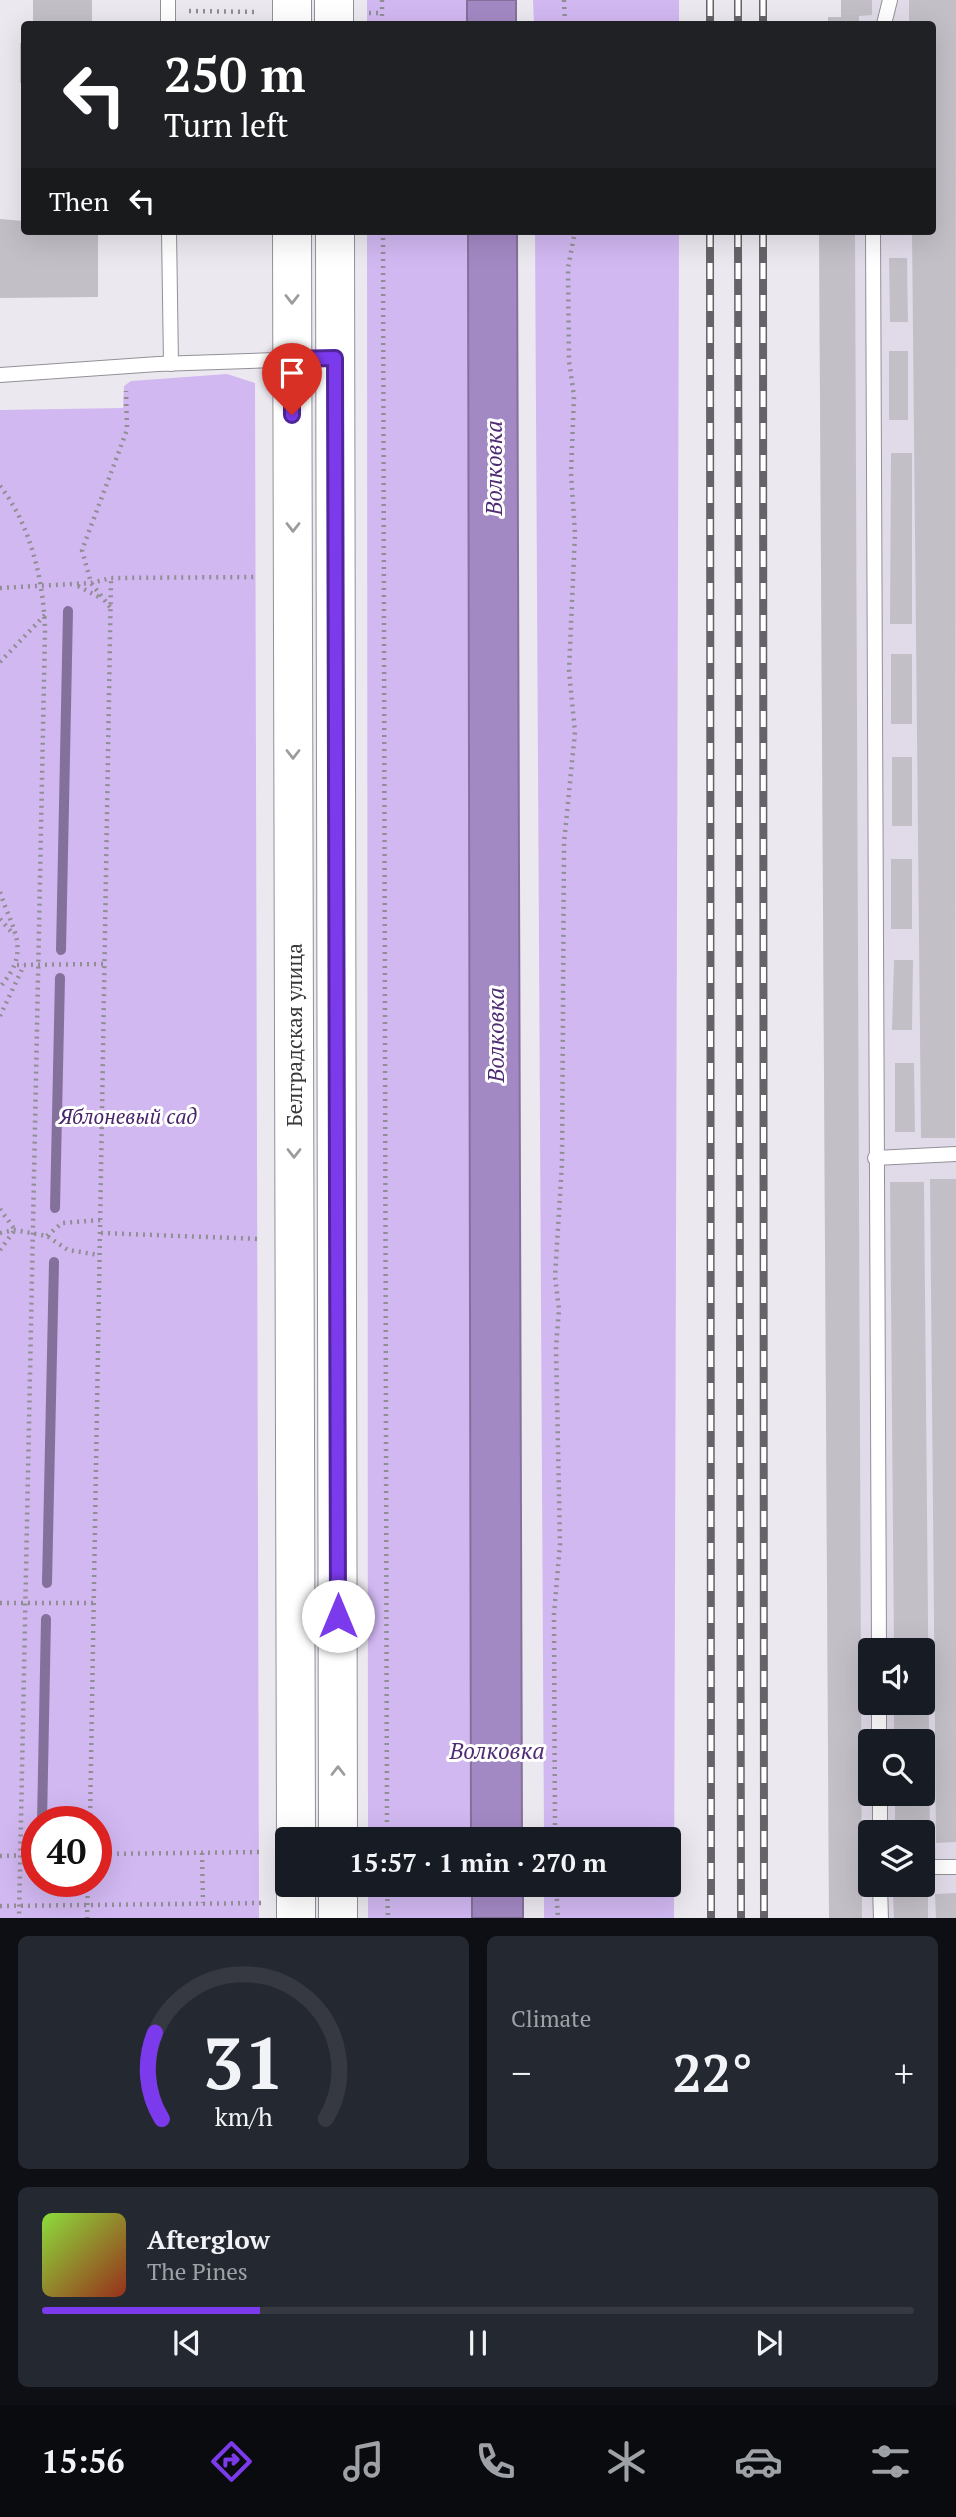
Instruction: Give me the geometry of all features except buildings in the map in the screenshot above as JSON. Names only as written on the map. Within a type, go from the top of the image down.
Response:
[{"type":"street","points":[[334,0],[334,21]]},
{"type":"street","name":"Белградская улица","points":[[280,1827],[292,235]]},
{"type":"street","name":"Белградская улица","points":[[335,235],[338,1827]]},
{"type":"street","points":[[338,1897],[338,1918]]},
{"type":"lane","points":[[885,21],[890,0]]},
{"type":"lane","points":[[169,235],[171,364]]},
{"type":"lane","points":[[873,235],[878,1638]]},
{"type":"lane","points":[[0,375],[171,364],[335,358]]},
{"type":"lane","points":[[875,1158],[956,1154]]},
{"type":"lane","points":[[935,1867],[956,1867]]},
{"type":"lane","points":[[880,1897],[881,1918]]},
{"type":"path","points":[[382,0],[382,21]]},
{"type":"path","points":[[564,0],[565,21]]},
{"type":"path","points":[[168,12],[284,12]]},
{"type":"path","points":[[383,235],[387,1827]]},
{"type":"path","points":[[555,1827],[554,1615],[560,1544],[556,1347],[559,1309],[555,1277],[562,1163],[564,843],[575,732],[569,671],[575,546],[571,473],[574,396],[569,361],[568,286],[574,235]]},
{"type":"path","points":[[111,608],[91,583],[82,550],[127,430],[125,367]]},
{"type":"path","points":[[0,486],[26,538],[42,586],[45,615],[35,1235],[19,1918]]},
{"type":"path","points":[[90,1806],[111,578]]},
{"type":"path","points":[[0,588],[91,583],[111,578],[260,578]]},
{"type":"path","points":[[74,584],[90,590],[111,608]]},
{"type":"path","points":[[0,662],[45,615]]},
{"type":"path","points":[[0,892],[17,938],[17,965],[0,987]]},
{"type":"path","points":[[0,919],[17,938]]},
{"type":"path","points":[[17,965],[106,964]]},
{"type":"path","points":[[0,1016],[24,965]]},
{"type":"path","points":[[0,1209],[15,1230]]},
{"type":"path","points":[[47,1236],[62,1223],[101,1220]]},
{"type":"path","points":[[0,1250],[15,1230]]},
{"type":"path","points":[[0,1233],[15,1230],[47,1236],[68,1250],[99,1255]]},
{"type":"path","points":[[100,1233],[264,1239]]},
{"type":"path","points":[[0,1604],[93,1603]]},
{"type":"path","points":[[112,1854],[202,1853],[275,1846]]},
{"type":"path","points":[[202,1853],[203,1903]]},
{"type":"path","points":[[0,1856],[20,1855]]},
{"type":"path","points":[[87,1897],[87,1918]]},
{"type":"path","points":[[387,1897],[388,1918]]},
{"type":"path","points":[[557,1897],[558,1918]]},
{"type":"path","points":[[0,1906],[203,1903],[280,1911]]},
{"type":"shaded area","points":[[841,0],[956,0],[956,1918],[829,1918],[819,235],[936,235],[936,21],[828,21],[828,17],[841,17]]},
{"type":"green space","points":[[367,0],[467,0],[467,21],[367,21]]},
{"type":"green space","points":[[533,0],[679,0],[679,21],[534,21]]},
{"type":"green space","points":[[367,235],[468,235],[472,1827],[368,1827]]},
{"type":"green space","points":[[535,235],[679,235],[674,1827],[544,1827]]},
{"type":"green space","name":"Яблоневый сад","points":[[227,374],[255,383],[259,1918],[0,1918],[0,410],[123,408],[124,386],[131,381]]},
{"type":"green space","points":[[368,1897],[472,1897],[472,1918],[368,1918]]},
{"type":"green space","points":[[544,1897],[674,1897],[674,1918],[544,1918]]},
{"type":"water","points":[[467,0],[516,0],[516,21],[467,21]]},
{"type":"water","name":"Волковка","points":[[468,235],[517,235],[522,1827],[471,1827]]},
{"type":"water","points":[[472,1897],[523,1897],[523,1918],[472,1918]]},
{"type":"waterway","points":[[61,950],[68,611]]},
{"type":"waterway","points":[[55,1208],[60,978]]},
{"type":"waterway","points":[[47,1583],[54,1262]]},
{"type":"waterway","points":[[42,1806],[46,1619]]},
{"type":"railway","points":[[710,0],[710,21]]},
{"type":"railway","points":[[738,0],[738,21]]},
{"type":"railway","points":[[763,0],[763,21]]},
{"type":"railway","points":[[710,235],[711,1918]]},
{"type":"railway","points":[[738,235],[741,1918]]},
{"type":"railway","points":[[763,235],[764,1918]]},
{"type":"route","points":[[292,415],[292,359],[335,358],[338,1616]]}]
